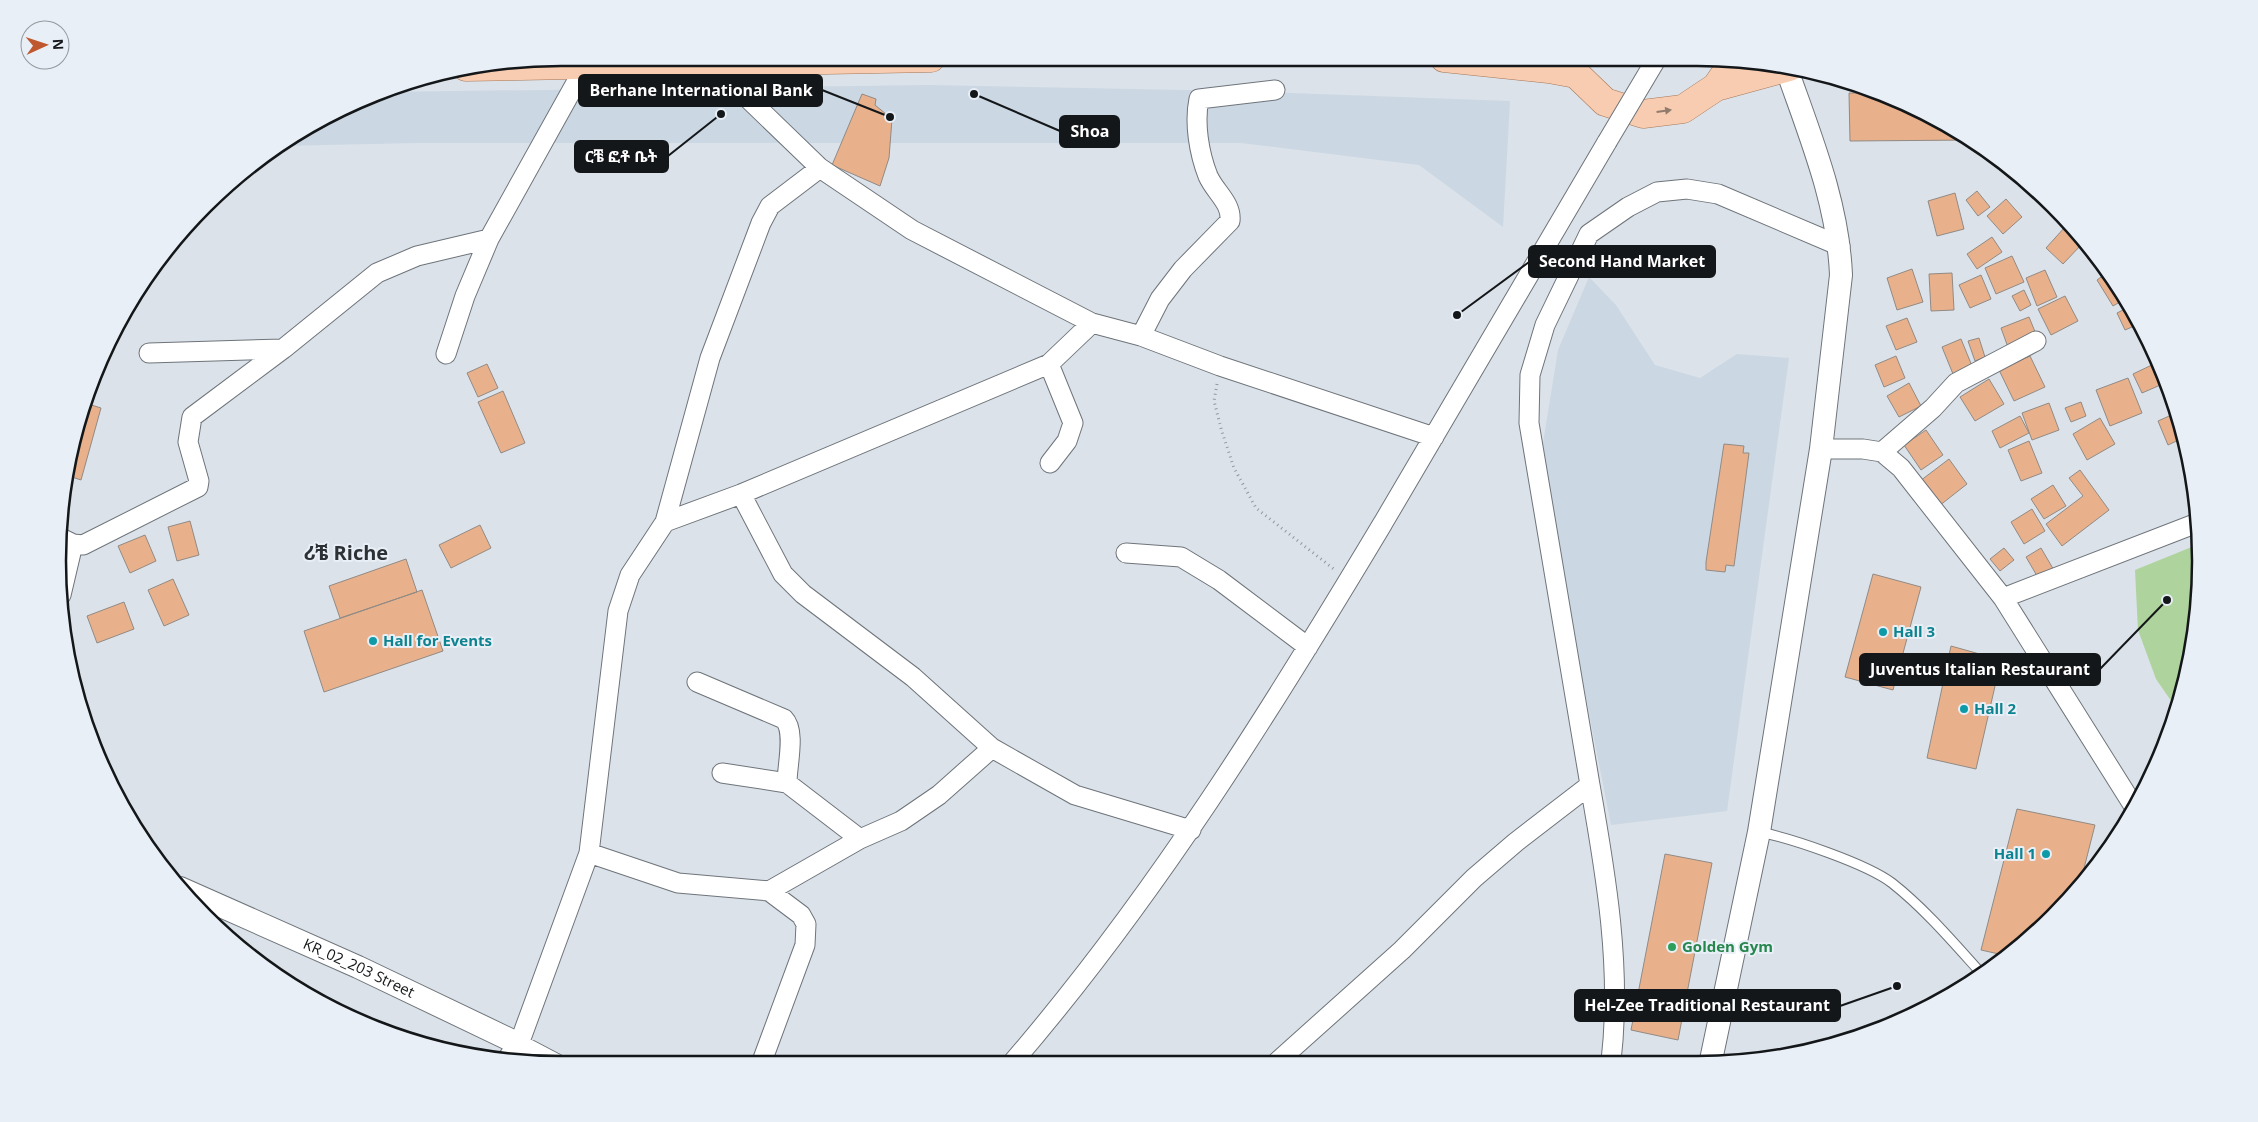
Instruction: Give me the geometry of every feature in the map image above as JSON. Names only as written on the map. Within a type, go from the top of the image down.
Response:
[{"type":"main road","points":[[1520,66],[1549,69],[1572,66],[1605,102],[1643,114],[1682,108],[1716,87],[1771,72]]},
{"type":"main road","points":[[1716,87],[1730,67]]},
{"type":"street","points":[[446,354],[465,296],[488,239],[585,66]]},
{"type":"street","points":[[714,66],[820,168],[912,230],[1092,323],[1141,336],[1220,366],[1434,437]]},
{"type":"street","points":[[1018,1056],[1050,1018],[1191,830],[1349,580],[1652,66]]},
{"type":"street","points":[[1712,1056],[1759,832],[1821,449],[1842,275],[1840,246],[1830,192],[1790,75]]},
{"type":"street","points":[[1141,336],[1160,299],[1183,269],[1230,221],[1231,211],[1209,178],[1201,153],[1196,114],[1199,99],[1275,90]]},
{"type":"street","points":[[514,1052],[589,853],[618,610],[630,576],[665,522],[710,358],[761,222],[770,206],[820,168]]},
{"type":"street","points":[[1612,1056],[1614,1038],[1614,966],[1609,905],[1529,424],[1530,375],[1545,325],[1589,234],[1628,207],[1657,192],[1687,189],[1718,194],[1840,246]]},
{"type":"street","points":[[67,541],[83,545],[198,487],[199,481],[188,442],[192,417],[284,348],[377,273],[417,256],[488,239]]},
{"type":"street","points":[[665,522],[740,494],[1050,364],[1092,323]]},
{"type":"street","points":[[1882,452],[1933,408],[1956,382],[2036,341]]},
{"type":"street","points":[[149,353],[284,348]]},
{"type":"street","points":[[1050,364],[1073,423],[1067,441],[1050,464]]},
{"type":"street","points":[[1821,449],[1863,448],[1882,452],[1900,468],[2003,598],[2130,800]]},
{"type":"street","points":[[740,494],[783,574],[803,594],[913,677],[992,748],[1075,795],[1191,830]]},
{"type":"street","points":[[2003,598],[2191,526]]},
{"type":"street","points":[[1126,553],[1181,557],[1219,580],[1308,647]]},
{"type":"street","points":[[698,682],[784,719],[789,724],[791,732],[787,783]]},
{"type":"street","points":[[769,891],[860,839],[901,821],[939,795],[992,748]]},
{"type":"street","points":[[722,773],[787,783],[860,839]]},
{"type":"street","points":[[1284,1056],[1402,950],[1474,878],[1516,842],[1590,785]]},
{"type":"street","points":[[589,853],[678,883],[769,891],[801,915],[806,924],[807,932],[804,945],[764,1056]]},
{"type":"street","name":"KR_02_203 Street","points":[[212,912],[358,967],[514,1052]]},
{"type":"lane","points":[[1759,832],[1778,835],[1867,869],[1890,882],[1921,910],[1977,969]]},
{"type":"path","points":[[1220,366],[1214,401],[1216,409],[1234,468],[1256,508],[1349,580]]},
{"type":"shaded area","points":[[929,85],[1236,91],[1510,101],[1503,227],[1419,165],[1241,143],[417,143],[293,146],[342,117],[406,92]]},
{"type":"shaded area","points":[[1589,277],[1616,305],[1655,365],[1700,378],[1737,354],[1789,358],[1727,811],[1611,825],[1550,514],[1543,443],[1558,350]]},
{"type":"green space","points":[[2192,547],[2191,593],[2188,626],[2171,701],[2156,679],[2138,630],[2135,570]]},
{"type":"building","points":[[1849,93],[1856,93],[1916,117],[1956,140],[1850,141]]},
{"type":"building","points":[[862,94],[876,99],[875,105],[892,119],[889,158],[880,186],[832,165]]},
{"type":"building","points":[[1977,191],[1990,207],[1978,216],[1966,200]]},
{"type":"building","points":[[1955,193],[1964,229],[1937,236],[1928,201]]},
{"type":"building","points":[[2006,199],[2022,217],[2003,234],[1987,216]]},
{"type":"building","points":[[2063,229],[2079,247],[2063,264],[2046,248]]},
{"type":"building","points":[[1992,237],[2002,252],[1977,269],[1967,254]]},
{"type":"building","points":[[2012,256],[2024,282],[1996,294],[1985,268]]},
{"type":"building","points":[[1912,269],[1923,302],[1897,310],[1887,278]]},
{"type":"building","points":[[2045,270],[2057,297],[2037,306],[2026,278]]},
{"type":"building","points":[[1952,273],[1954,310],[1931,311],[1929,274]]},
{"type":"building","points":[[1981,275],[1991,299],[1970,308],[1959,285]]},
{"type":"building","points":[[2102,277],[2118,303],[2113,306],[2097,280]]},
{"type":"building","points":[[2024,290],[2031,305],[2020,311],[2012,296]]},
{"type":"building","points":[[2065,296],[2078,321],[2051,335],[2038,309]]},
{"type":"building","points":[[2123,310],[2132,327],[2125,330],[2117,313]]},
{"type":"building","points":[[2029,317],[2038,339],[2009,350],[2001,328]]},
{"type":"building","points":[[1907,318],[1917,342],[1896,350],[1886,326]]},
{"type":"building","points":[[1979,338],[1985,357],[1975,361],[1968,341]]},
{"type":"building","points":[[1961,339],[1972,366],[1953,374],[1942,347]]},
{"type":"building","points":[[1896,356],[1905,378],[1884,387],[1875,365]]},
{"type":"building","points":[[2030,356],[2045,387],[2014,401],[1999,370]]},
{"type":"building","points":[[487,364],[498,388],[478,397],[467,373]]},
{"type":"building","points":[[2151,365],[2159,386],[2142,393],[2133,374]]},
{"type":"building","points":[[2128,378],[2142,413],[2110,426],[2096,390]]},
{"type":"building","points":[[1989,379],[2004,404],[1975,421],[1960,397]]},
{"type":"building","points":[[1909,383],[1921,406],[1899,417],[1887,396]]},
{"type":"building","points":[[503,391],[525,443],[501,453],[478,402]]},
{"type":"building","points":[[2081,402],[2086,416],[2071,422],[2065,408]]},
{"type":"building","points":[[2049,403],[2059,430],[2032,440],[2022,413]]},
{"type":"building","points":[[92,405],[101,408],[81,480],[73,477],[83,433]]},
{"type":"building","points":[[2020,416],[2029,433],[2000,448],[1992,431]]},
{"type":"building","points":[[2169,416],[2177,441],[2168,445],[2158,421]]},
{"type":"building","points":[[2100,418],[2115,444],[2087,460],[2073,434]]},
{"type":"building","points":[[1926,430],[1943,455],[1921,470],[1904,445]]},
{"type":"building","points":[[2029,441],[2042,473],[2021,481],[2008,450]]},
{"type":"building","points":[[1724,444],[1744,446],[1743,453],[1749,453],[1734,566],[1726,565],[1725,572],[1706,570]]},
{"type":"building","points":[[1949,459],[1967,484],[1939,506],[1920,481]]},
{"type":"building","points":[[2080,470],[2109,510],[2062,546],[2046,524],[2083,496],[2069,478]]},
{"type":"building","points":[[2053,485],[2066,506],[2044,519],[2031,499]]},
{"type":"building","points":[[2032,509],[2045,531],[2024,544],[2011,522]]},
{"type":"building","points":[[190,521],[199,555],[177,561],[168,527]]},
{"type":"building","points":[[480,525],[491,548],[451,568],[439,545]]},
{"type":"building","points":[[145,535],[156,561],[130,573],[118,546]]},
{"type":"building","points":[[2004,548],[2014,560],[2000,571],[1990,559]]},
{"type":"building","points":[[2041,548],[2055,572],[2040,581],[2026,557]]},
{"type":"building","points":[[406,559],[417,592],[340,618],[329,586]]},
{"type":"building","name":"Hall 3","points":[[1873,574],[1921,587],[1893,690],[1845,677]]},
{"type":"building","points":[[173,579],[189,615],[164,626],[148,590]]},
{"type":"building","name":"Hall for Events","points":[[422,590],[443,651],[324,692],[304,631]]},
{"type":"building","points":[[124,602],[134,629],[97,643],[87,616]]},
{"type":"building","name":"Hall 2","points":[[1951,646],[2001,660],[1976,769],[1927,758]]},
{"type":"building","name":"Hall 1","points":[[2017,809],[2095,825],[2084,870],[2069,887],[2047,911],[1998,954],[1981,950]]},
{"type":"building","name":"Golden Gym","points":[[1665,854],[1712,863],[1678,1040],[1631,1030]]},
{"type":"place","name":"Shoa","points":[[974,94]]},
{"type":"place","name":"ርቼ ፎቶ ቤት","points":[[721,114]]},
{"type":"place","name":"Berhane International Bank","points":[[890,117]]},
{"type":"place","name":"Second Hand Market","points":[[1457,315]]},
{"type":"place","name":"Juventus Italian Restaurant","points":[[2167,600]]},
{"type":"place","name":"Hall 3","points":[[1883,632]]},
{"type":"place","name":"Hall for Events","points":[[373,641]]},
{"type":"place","name":"Hall 2","points":[[1964,709]]},
{"type":"place","name":"Hall 1","points":[[2046,854]]},
{"type":"place","name":"Golden Gym","points":[[1672,947]]},
{"type":"place","name":"Hel-Zee Traditional Restaurant","points":[[1897,986]]},
{"type":"district","name":"ሪቼ Riche","points":[[346,553]]}]
